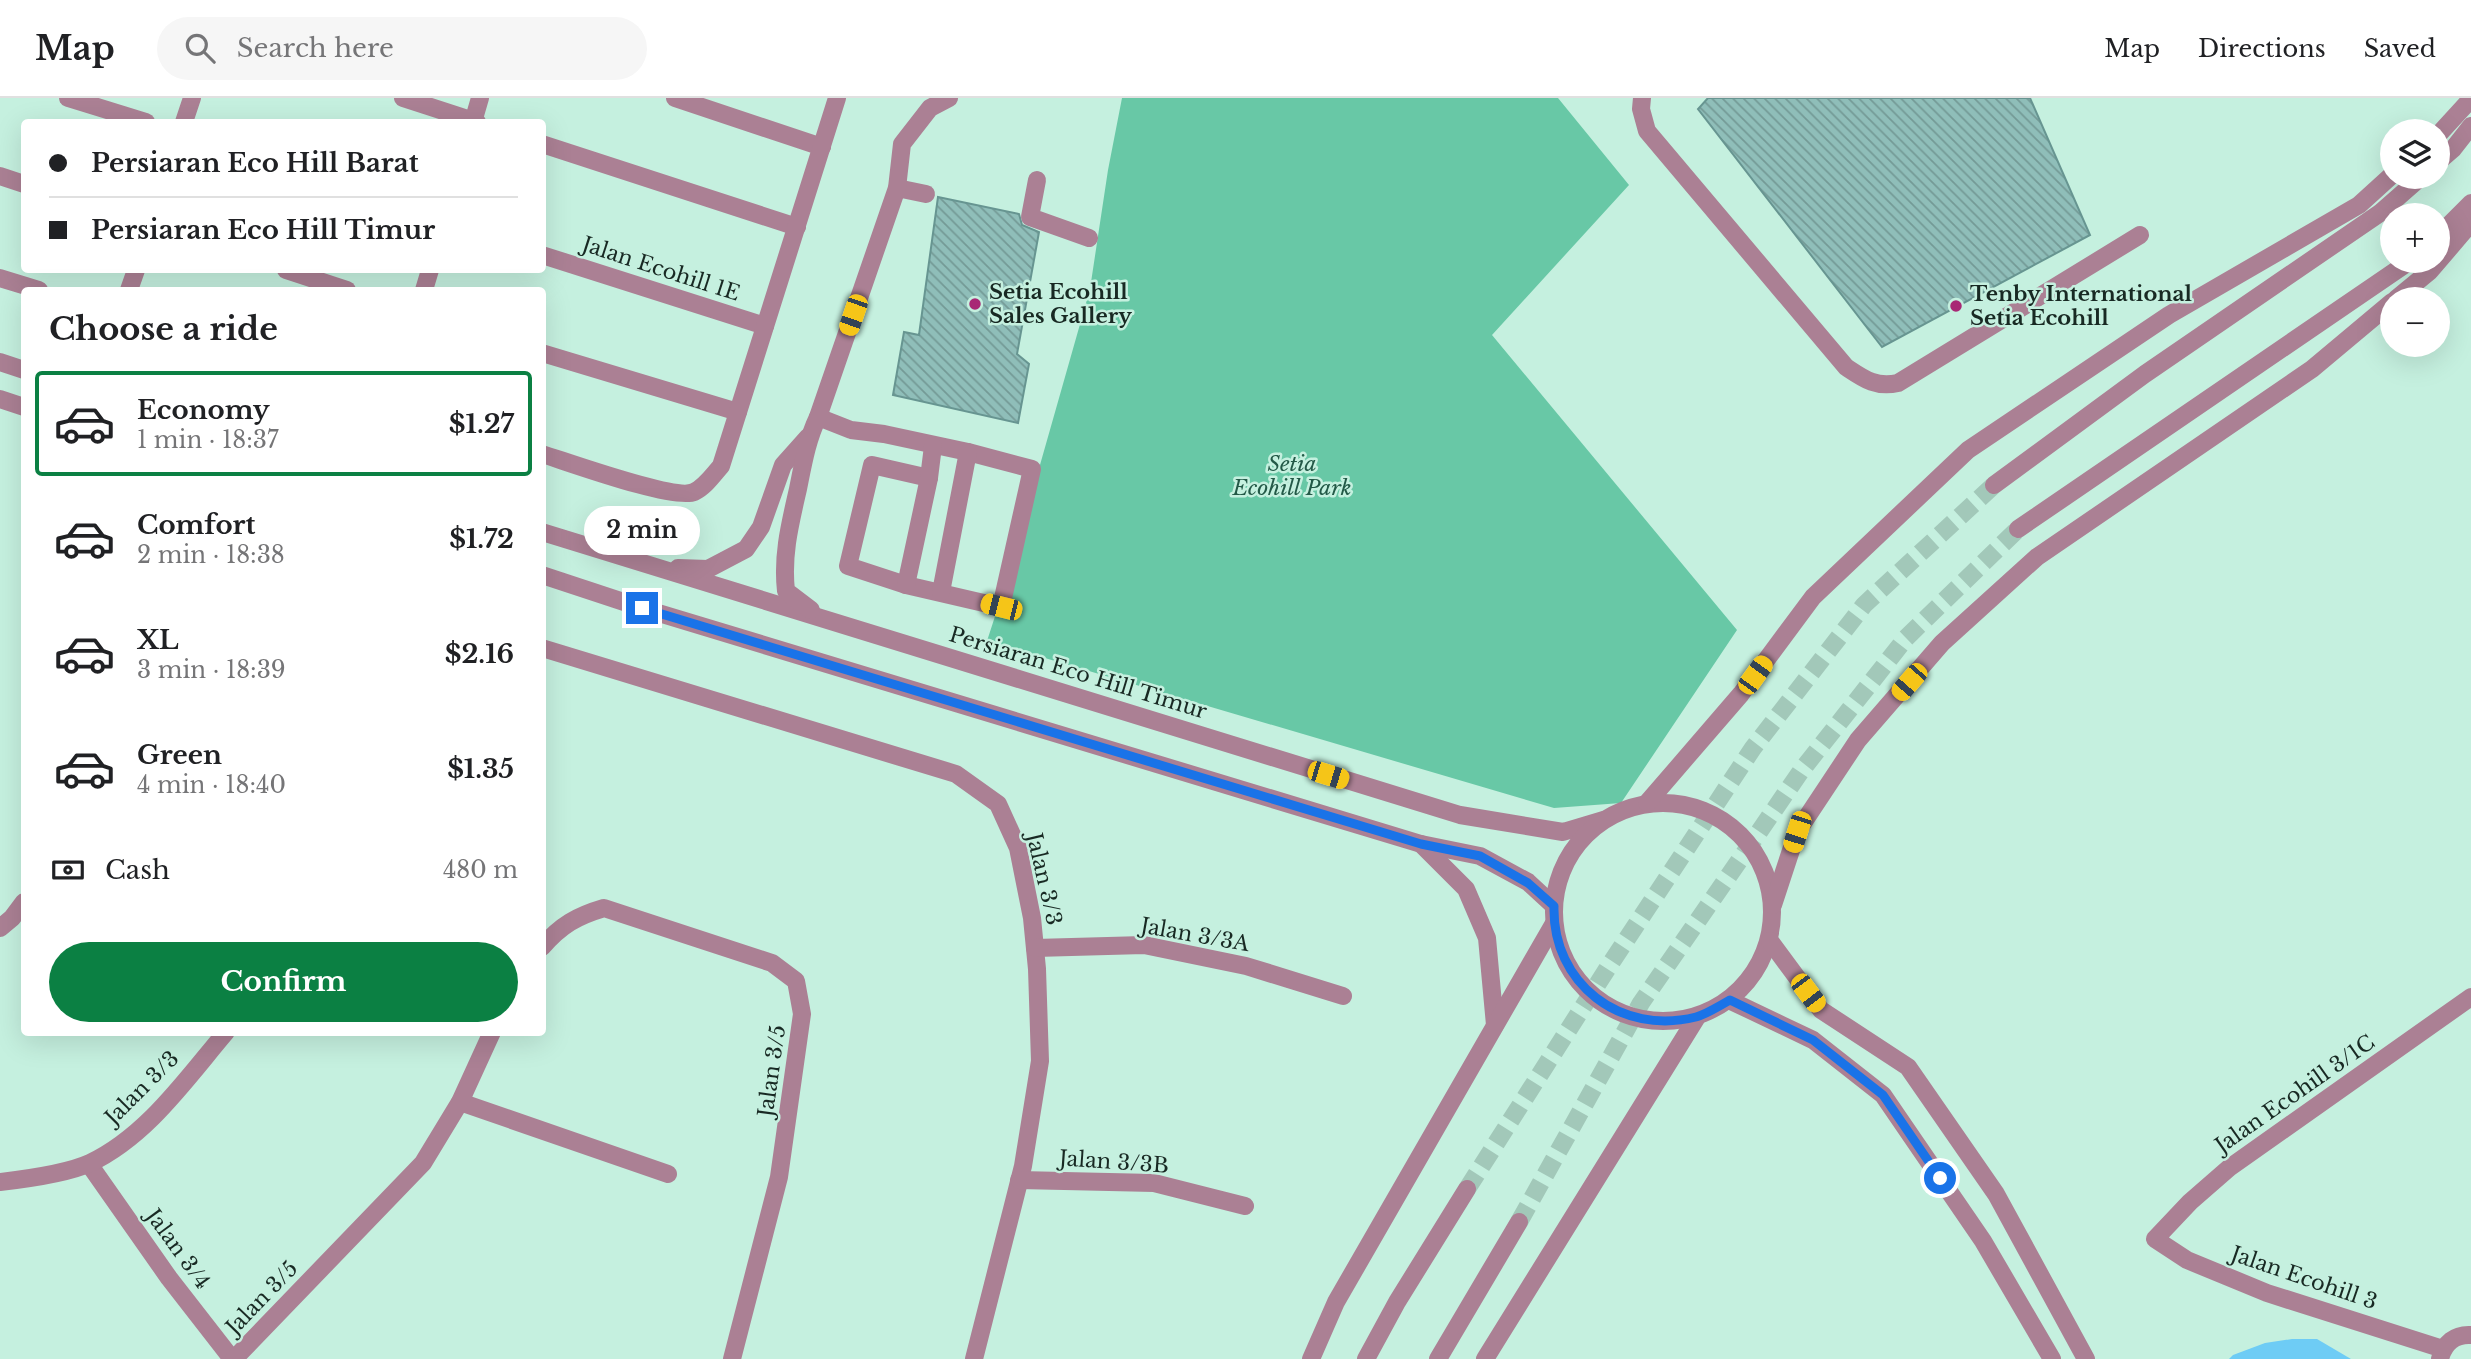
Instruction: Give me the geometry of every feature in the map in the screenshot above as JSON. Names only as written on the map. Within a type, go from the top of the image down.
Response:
[{"type":"street","points":[[68,98],[136,119]]},
{"type":"street","points":[[185,119],[192,98]]},
{"type":"street","points":[[403,98],[465,119]]},
{"type":"street","points":[[475,119],[480,98]]},
{"type":"street","points":[[675,98],[822,147]]},
{"type":"street","points":[[546,455],[669,493],[692,494],[707,482],[720,466],[838,98]]},
{"type":"street","points":[[829,620],[801,604],[786,591],[785,550],[810,435],[897,188],[902,144],[930,108],[949,98]]},
{"type":"street","points":[[1642,98],[1641,109],[1647,131],[1846,367],[1868,383],[1886,386],[1898,383],[2140,234]]},
{"type":"street","points":[[2450,122],[2471,99]]},
{"type":"street","points":[[2450,152],[2471,126]]},
{"type":"street","points":[[546,145],[797,227]]},
{"type":"street","points":[[0,176],[21,183]]},
{"type":"street","points":[[1037,180],[1030,217],[1089,237]]},
{"type":"street","points":[[1647,803],[1741,694],[1813,597],[1968,450],[2169,315],[2359,205],[2380,186]]},
{"type":"street","points":[[897,188],[926,194]]},
{"type":"street","points":[[1994,485],[2145,374],[2380,214],[2408,189]]},
{"type":"street","points":[[2450,224],[2471,202]]},
{"type":"street","points":[[2411,287],[2430,271],[2471,223]]},
{"type":"street","name":"Jalan Ecohill 1E","points":[[546,256],[765,326]]},
{"type":"street","points":[[295,273],[338,287]]},
{"type":"street","points":[[2018,529],[2392,273]]},
{"type":"street","points":[[0,278],[29,287]]},
{"type":"street","points":[[1773,905],[1765,870],[1745,840],[1723,821],[1697,808],[1669,803],[1647,803],[1603,820],[1580,840],[1563,866],[1554,895],[1553,925],[1561,954],[1576,979],[1597,1000],[1623,1014],[1660,1022],[1697,1017],[1730,1000],[1755,974],[1770,941],[1773,905],[1797,832],[1858,740],[1942,643],[2037,557],[2312,369],[2380,313]]},
{"type":"street","points":[[546,354],[738,412]]},
{"type":"street","points":[[0,362],[21,369]]},
{"type":"street","points":[[0,399],[21,406]]},
{"type":"street","points":[[818,417],[851,430],[968,452],[1031,470],[1001,607],[906,584],[848,566],[873,465],[929,478]]},
{"type":"street","points":[[654,568],[708,569],[746,549],[761,527],[783,465],[810,435]]},
{"type":"street","points":[[906,584],[929,478],[933,446]]},
{"type":"street","points":[[941,593],[968,452]]},
{"type":"street","name":"Persiaran Eco Hill Timur","points":[[546,534],[1460,815],[1563,832],[1603,820]]},
{"type":"street","points":[[546,576],[642,608],[1421,844],[1480,856],[1528,883],[1554,906]]},
{"type":"street","name":"Jalan 3/3","points":[[546,649],[956,774],[998,804],[1018,848],[1032,918],[1040,1061],[1019,1180],[974,1359]]},
{"type":"street","points":[[1421,844],[1466,889],[1487,937],[1495,1024]]},
{"type":"street","points":[[0,928],[21,905]]},
{"type":"street","name":"Jalan 3/5","points":[[546,942],[577,916],[604,908],[772,963],[796,981],[802,1014],[779,1177],[733,1359]]},
{"type":"street","points":[[1311,1359],[1336,1302],[1553,925]]},
{"type":"street","points":[[1770,941],[1821,1010],[1908,1067],[1996,1194],[2085,1359]]},
{"type":"street","name":"Jalan 3/3A","points":[[1035,948],[1144,946],[1246,967],[1343,996]]},
{"type":"street","name":"Jalan Ecohill 3/1C","points":[[2155,1239],[2190,1202],[2229,1168],[2471,997]]},
{"type":"street","points":[[1730,1000],[1813,1040],[1883,1095],[1983,1241],[2052,1359]]},
{"type":"street","points":[[1485,1359],[1697,1017]]},
{"type":"street","name":"Jalan 3/3","points":[[0,1182],[31,1179],[89,1164],[137,1133],[222,1036]]},
{"type":"street","name":"Jalan 3/5","points":[[233,1359],[423,1163],[460,1102],[490,1036]]},
{"type":"street","points":[[460,1102],[668,1174]]},
{"type":"street","name":"Jalan 3/4","points":[[89,1164],[169,1278],[233,1359]]},
{"type":"street","name":"Jalan 3/3B","points":[[1019,1180],[1154,1183],[1245,1206]]},
{"type":"street","points":[[1366,1359],[1397,1302],[1467,1189]]},
{"type":"street","points":[[1438,1359],[1518,1222]]},
{"type":"street","name":"Jalan Ecohill 3","points":[[2155,1239],[2188,1260],[2267,1293],[2441,1354]]},
{"type":"street","points":[[2441,1354],[2457,1336],[2471,1335]]},
{"type":"green space","name":"Setia Ecohill Park","points":[[1122,98],[1558,98],[1629,185],[1492,335],[1737,630],[1621,803],[1554,808],[987,641],[1011,567],[1090,289]]},
{"type":"water","points":[[2317,1339],[2351,1359],[2229,1359],[2265,1343]]},
{"type":"building","points":[[1708,98],[2030,98],[2090,235],[1882,347],[1698,109]]},
{"type":"building","name":"Setia Ecohill Sales Gallery","points":[[938,197],[1019,214],[1022,225],[1039,232],[1017,354],[1029,364],[1018,423],[893,395],[904,332],[919,335]]},
{"type":"tunnel","points":[[1467,1189],[1609,966],[1753,748],[1864,605],[1994,485]]},
{"type":"tunnel","points":[[1519,1222],[1641,1003],[1801,771],[1906,638],[2018,529]]},
{"type":"place","name":"Setia Ecohill Sales Gallery","points":[[975,304]]},
{"type":"place","name":"Tenby International Setia Ecohill","points":[[1956,306]]},
{"type":"route","points":[[642,608],[1421,844],[1480,856],[1528,883],[1554,906],[1553,925],[1561,954],[1576,979],[1597,1000],[1623,1014],[1660,1022],[1697,1017],[1730,1000],[1813,1040],[1883,1095],[1940,1178]]}]
